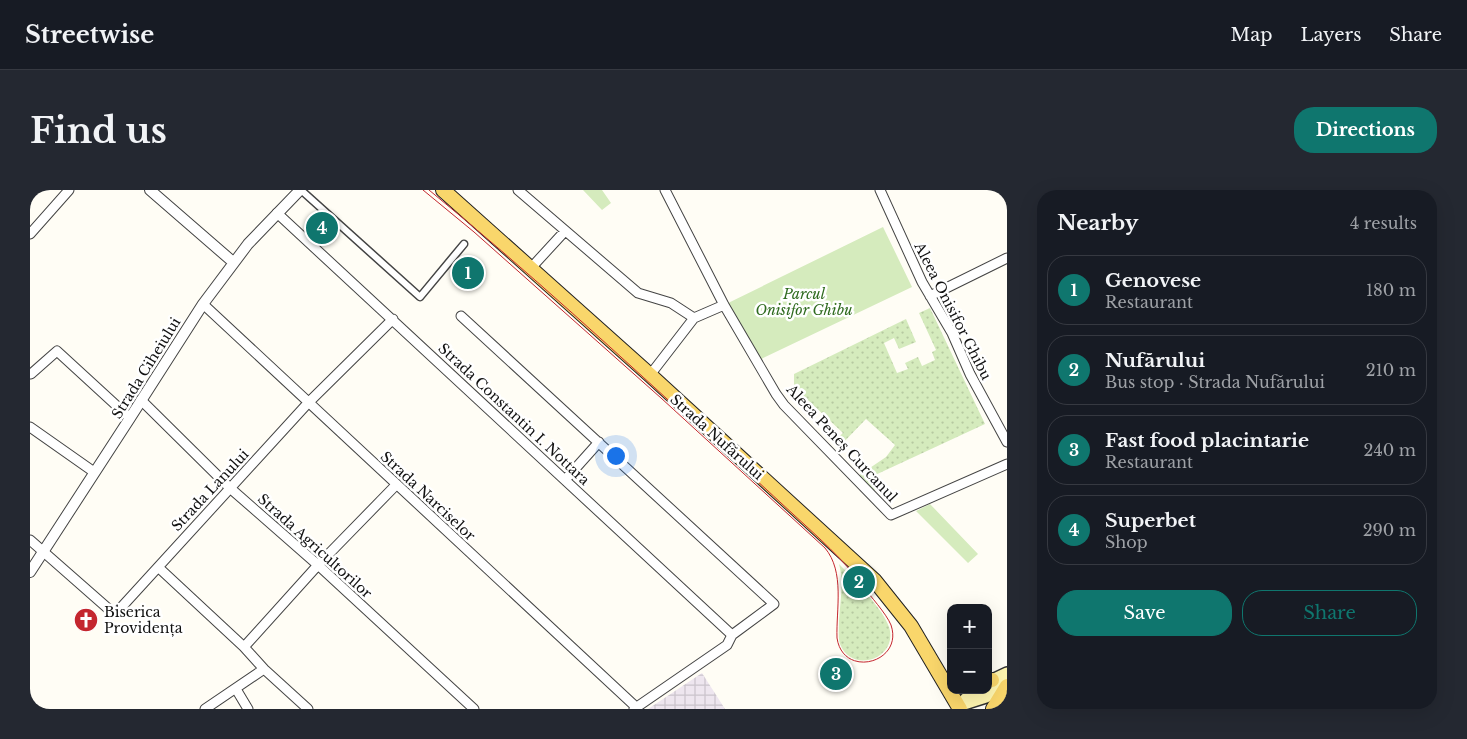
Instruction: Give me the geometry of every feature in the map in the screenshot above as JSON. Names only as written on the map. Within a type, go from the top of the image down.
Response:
[{"type":"main road","name":"Strada Nufărului","points":[[443,190],[650,375],[875,581],[911,626],[945,676],[957,708]]},
{"type":"main road","points":[[992,679],[1007,673]]},
{"type":"main road","points":[[957,708],[986,697],[1007,685]]},
{"type":"main road","points":[[993,709],[1007,685]]},
{"type":"main road","points":[[957,708],[971,694]]},
{"type":"street","points":[[30,234],[68,190]]},
{"type":"street","points":[[150,190],[233,262]]},
{"type":"street","points":[[301,190],[420,297],[464,244]]},
{"type":"street","name":"Strada Ciheiului","points":[[30,572],[202,304],[233,262],[277,213],[301,190]]},
{"type":"street","name":"Aleea Peneș Curcanul","points":[[665,190],[724,305],[784,404],[891,515],[1007,464]]},
{"type":"street","name":"Aleea Onisifor Ghibu","points":[[880,190],[922,282],[952,333],[970,374],[1007,442]]},
{"type":"street","points":[[520,191],[638,293],[671,303],[694,318]]},
{"type":"street","name":"Strada Constantin I. Nottara","points":[[277,213],[732,636]]},
{"type":"street","points":[[531,268],[565,231]]},
{"type":"street","points":[[930,296],[1007,258]]},
{"type":"street","name":"Strada Narciselor","points":[[202,304],[635,708]]},
{"type":"street","points":[[650,375],[694,318],[724,305]]},
{"type":"street","points":[[461,316],[774,604],[732,636],[727,645],[635,708]]},
{"type":"street","name":"Strada Lanului","points":[[44,550],[112,612],[117,612],[308,403],[393,319]]},
{"type":"street","points":[[31,374],[57,351],[130,418]]},
{"type":"street","name":"Strada Agricultorilor","points":[[141,400],[230,488],[318,565],[474,709]]},
{"type":"street","points":[[30,426],[94,472]]},
{"type":"street","points":[[565,480],[599,442]]},
{"type":"street","points":[[244,647],[318,565],[396,485]]},
{"type":"street","points":[[30,540],[44,550]]},
{"type":"street","points":[[158,567],[308,709]]},
{"type":"street","points":[[205,709],[264,669]]},
{"type":"street","points":[[236,689],[248,709]]},
{"type":"shaded area","points":[[702,673],[725,709],[648,709]]},
{"type":"green space","points":[[583,190],[602,190],[611,203],[602,210]]},
{"type":"green space","name":"Parcul Onisifor Ghibu","points":[[883,227],[912,287],[757,361],[724,305]]},
{"type":"green space","points":[[930,308],[985,424],[873,476],[879,490],[872,490],[858,476],[886,457],[895,445],[866,419],[838,448],[833,442],[843,433],[794,387],[794,374],[906,319],[916,342],[899,349],[894,338],[884,343],[897,373],[908,369],[905,363],[918,357],[922,366],[935,360],[932,352],[936,350],[919,313]]},
{"type":"green space","points":[[930,504],[978,554],[968,563],[916,511]]},
{"type":"green space","points":[[839,564],[874,603],[889,627],[890,638],[887,647],[873,659],[854,659],[846,653],[840,644],[841,585]]},
{"type":"tram line","points":[[423,190],[474,232],[661,398],[825,548],[835,568],[837,579],[837,638],[842,651],[850,659],[860,662],[871,661],[881,657],[889,649],[893,638],[891,625],[855,575],[838,557],[573,314],[429,190]]},
{"type":"place","name":"Superbet","points":[[322,228]]},
{"type":"place","name":"Genovese","points":[[468,273]]},
{"type":"place","name":"Nufărului","points":[[859,582]]},
{"type":"place","name":"Biserica Providența","points":[[86,620]]},
{"type":"place","name":"Fast food placintarie","points":[[836,674]]}]
